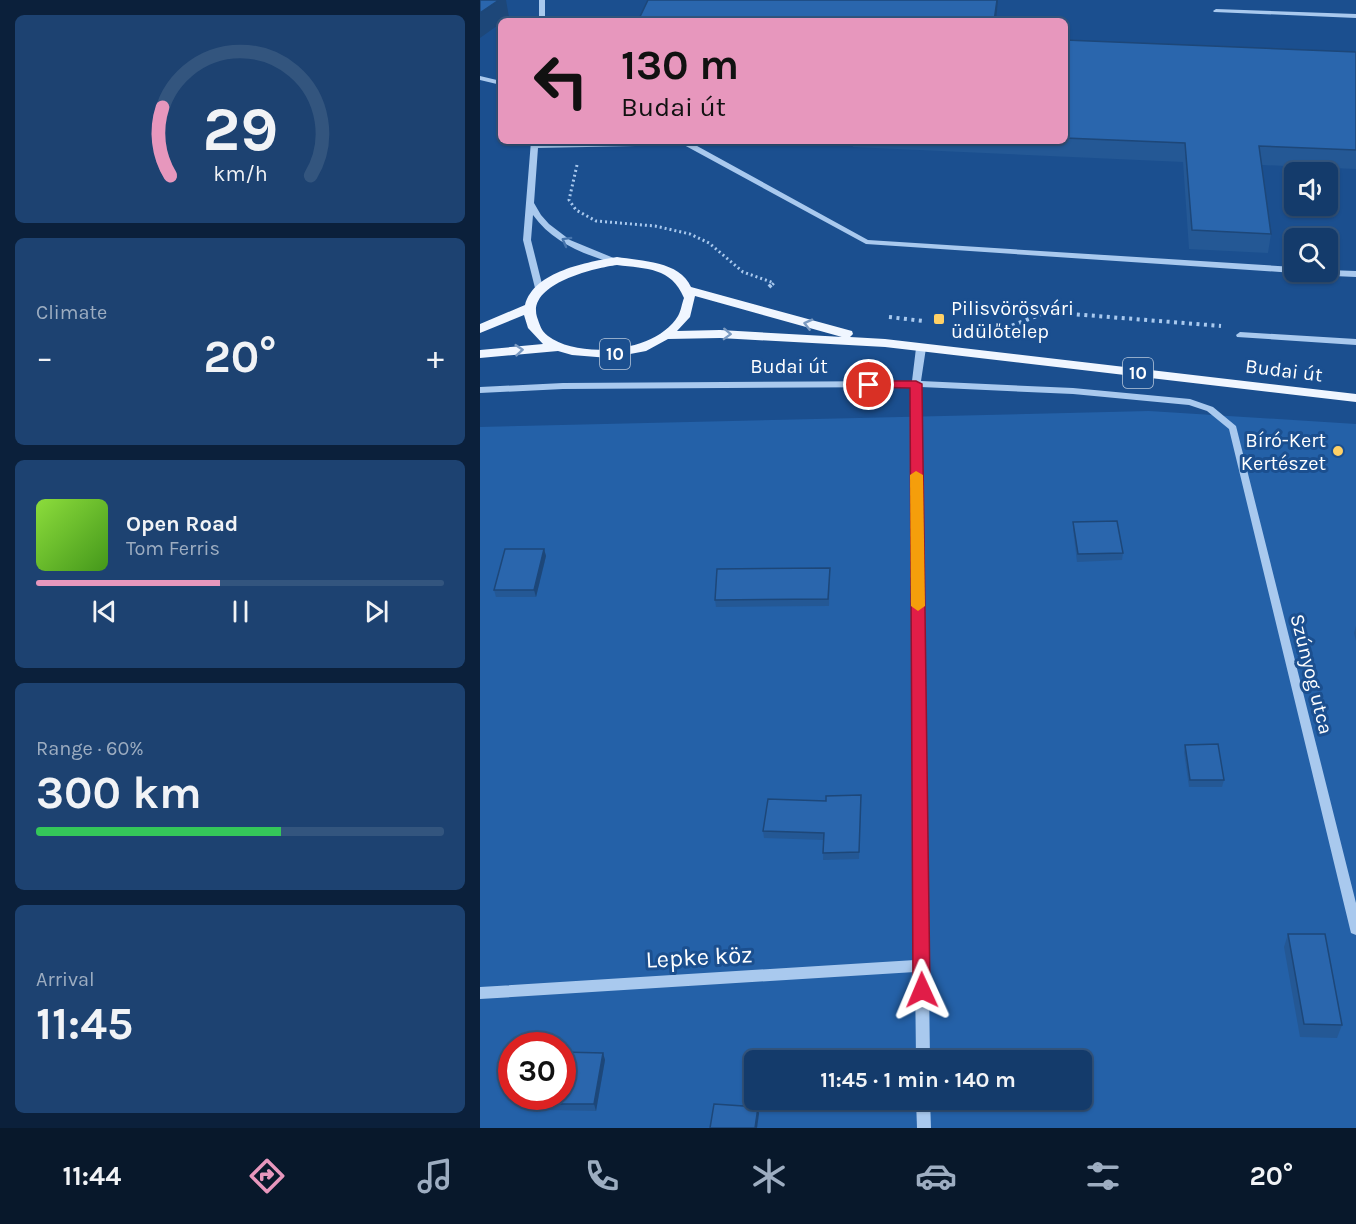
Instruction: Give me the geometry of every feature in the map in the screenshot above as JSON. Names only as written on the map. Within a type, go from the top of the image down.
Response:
[{"type":"main road","name":"10","points":[[617,261],[654,265],[681,280],[688,290],[691,305],[684,321],[669,335],[644,347],[615,354],[585,354],[559,347],[538,334],[533,325],[531,307],[540,292],[564,274],[581,267],[617,261]]},
{"type":"main road","name":"10","points":[[688,290],[885,343]]},
{"type":"main road","points":[[480,329],[531,307]]},
{"type":"main road","name":"10","points":[[669,335],[740,335],[885,343]]},
{"type":"main road","name":"Budai út","points":[[885,343],[1356,398]]},
{"type":"main road","name":"10","points":[[480,354],[559,347]]},
{"type":"street","points":[[542,0],[542,18]]},
{"type":"street","points":[[1216,11],[1356,16]]},
{"type":"street","points":[[480,78],[498,81]]},
{"type":"street","points":[[535,144],[527,240],[540,292]]},
{"type":"street","points":[[558,144],[634,144]]},
{"type":"street","points":[[687,144],[866,242],[1284,269]]},
{"type":"street","points":[[530,201],[535,214],[561,240],[617,261]]},
{"type":"street","points":[[1338,273],[1356,274]]},
{"type":"street","points":[[1240,335],[1356,342]]},
{"type":"street","points":[[921,348],[916,384],[923,1050]]},
{"type":"street","name":"Budai út","points":[[480,390],[575,386],[916,384],[1073,391],[1190,402],[1210,409],[1233,428]]},
{"type":"street","name":"Szúnyog utca","points":[[1233,428],[1356,929]]},
{"type":"street","name":"Lepke köz","points":[[480,993],[921,966]]},
{"type":"street","points":[[923,1110],[924,1128]]},
{"type":"path","points":[[582,145],[569,195],[572,205],[582,215],[603,223],[655,225],[690,234],[709,243],[743,272],[774,283]]},
{"type":"path","points":[[1011,326],[1047,312],[1220,326],[1240,335]]},
{"type":"shaded area","points":[[1149,411],[1356,424],[1356,1128],[480,1128],[480,427]]},
{"type":"building","points":[[480,0],[499,0],[480,13]]},
{"type":"building","points":[[648,0],[997,0],[994,18],[639,18]]},
{"type":"building","points":[[1068,40],[1356,52],[1356,150],[1259,146],[1271,234],[1192,230],[1185,143],[1068,138]]},
{"type":"building","points":[[1117,521],[1123,553],[1078,554],[1073,522]]},
{"type":"building","points":[[505,549],[544,549],[534,590],[494,590]]},
{"type":"building","points":[[830,568],[828,599],[715,600],[717,569]]},
{"type":"building","points":[[1218,744],[1224,780],[1190,780],[1185,745]]},
{"type":"building","points":[[861,795],[859,852],[823,853],[824,833],[763,831],[768,799],[826,801],[826,796]]},
{"type":"building","points":[[1288,934],[1325,934],[1342,1025],[1304,1024]]},
{"type":"building","points":[[576,1052],[603,1053],[594,1104],[576,1104]]},
{"type":"building","points":[[714,1104],[744,1106],[744,1110],[758,1110],[755,1128],[710,1128]]},
{"type":"slow traffic","points":[[916,475],[918,606]]},
{"type":"place","name":"Pilisvörösvári üdülőtelep","points":[[939,319]]},
{"type":"place","name":"Bíró-Kert Kertészet","points":[[1338,451]]},
{"type":"route","points":[[869,385],[916,384],[922,990]]}]
